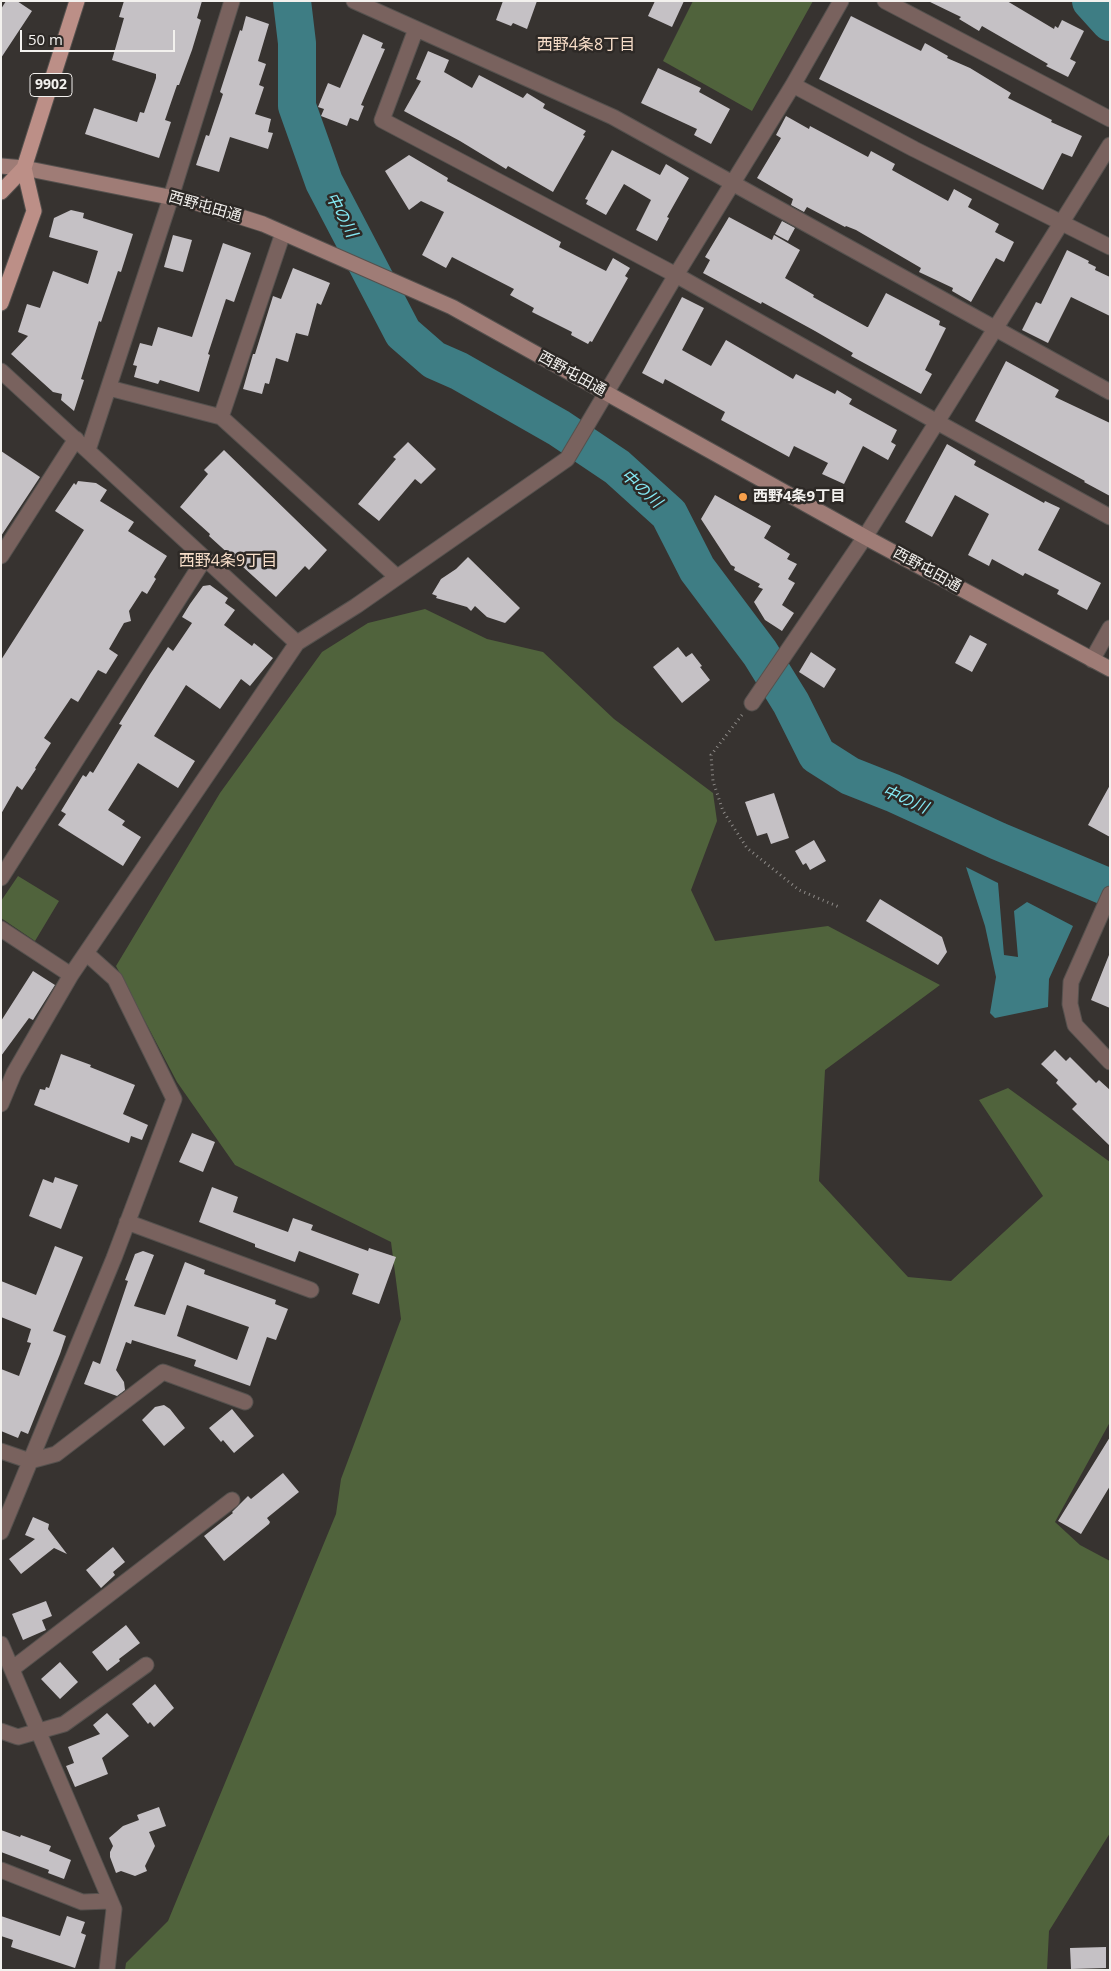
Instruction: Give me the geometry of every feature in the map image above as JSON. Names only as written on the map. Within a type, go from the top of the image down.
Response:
[{"type":"main road","name":"9902","points":[[1,192],[24,168],[77,1]]},
{"type":"main road","points":[[1,303],[34,212],[24,168]]},
{"type":"street","points":[[88,450],[110,388],[232,1]]},
{"type":"street","points":[[354,1],[613,118],[1110,392]]},
{"type":"street","points":[[1,1104],[14,1073],[71,975],[298,643],[397,578],[567,458],[676,275],[793,85],[840,1]]},
{"type":"street","points":[[885,1],[1110,119]]},
{"type":"street","points":[[416,29],[382,120],[676,275],[937,422],[1110,516]]},
{"type":"street","points":[[793,85],[914,149],[1110,246]]},
{"type":"street","points":[[752,703],[866,537],[1110,145]]},
{"type":"street","name":"西野屯田通","points":[[1,166],[24,168],[194,202],[263,224],[452,307],[1110,670]]},
{"type":"street","points":[[221,417],[283,233]]},
{"type":"street","points":[[1,371],[298,643]]},
{"type":"street","points":[[110,388],[221,417],[397,578]]},
{"type":"street","points":[[1,556],[76,439]]},
{"type":"street","points":[[1,878],[205,558]]},
{"type":"street","points":[[1092,660],[1110,628]]},
{"type":"street","points":[[1110,894],[1071,982],[1070,1004],[1075,1025],[1110,1062]]},
{"type":"street","points":[[1,930],[71,975]]},
{"type":"street","points":[[1,1532],[127,1222],[174,1099],[114,979],[86,953]]},
{"type":"street","points":[[127,1222],[311,1290]]},
{"type":"street","points":[[1,1451],[30,1461],[56,1454],[163,1372],[245,1402]]},
{"type":"street","points":[[12,1669],[232,1500]]},
{"type":"street","points":[[1,1644],[114,1909],[107,1970]]},
{"type":"street","points":[[1,1731],[18,1738],[64,1724],[146,1665]]},
{"type":"street","points":[[1,1870],[82,1902],[110,1901]]},
{"type":"path","points":[[752,703],[711,755],[713,781],[723,811],[747,848],[799,890],[839,907]]},
{"type":"green space","points":[[693,1],[813,1],[752,111],[663,61]]},
{"type":"green space","points":[[425,609],[487,639],[543,652],[614,719],[713,793],[717,821],[691,890],[715,941],[828,926],[940,985],[825,1070],[819,1181],[908,1277],[951,1281],[1043,1196],[979,1100],[1008,1088],[1110,1162],[1110,1422],[1055,1522],[1080,1545],[1110,1561],[1110,1833],[1049,1931],[1047,1970],[125,1970],[126,1963],[168,1921],[336,1514],[341,1479],[401,1319],[391,1242],[235,1165],[177,1082],[116,966],[220,793],[322,652],[368,623]]},
{"type":"green space","points":[[18,876],[59,901],[35,941],[1,918],[1,901]]},
{"type":"water","points":[[966,867],[998,883],[1004,955],[1018,957],[1014,911],[1027,902],[1073,926],[1049,979],[1048,1007],[995,1018],[990,1013],[996,977],[985,926]]},
{"type":"building","points":[[6,1],[17,1],[32,11],[1,58],[1,9]]},
{"type":"building","points":[[124,1],[202,1],[197,18],[201,20],[192,50],[165,120],[171,122],[159,158],[85,134],[94,108],[137,122],[140,112],[144,113],[156,78],[156,74],[112,60],[124,18],[119,17]]},
{"type":"building","points":[[503,1],[537,1],[527,29],[513,23],[511,26],[496,20]]},
{"type":"building","points":[[655,1],[684,1],[672,27],[648,16]]},
{"type":"building","points":[[928,1],[1007,1],[1054,29],[1055,26],[1058,28],[1062,20],[1084,31],[1070,59],[1076,62],[1068,77],[1046,66],[1048,64],[982,26],[979,31],[959,19],[961,17]]},
{"type":"building","points":[[246,16],[269,24],[258,61],[266,64],[259,85],[264,87],[255,114],[271,119],[268,132],[273,133],[268,149],[230,137],[219,172],[196,165],[206,135],[209,136],[223,94],[220,92]]},
{"type":"building","points":[[851,16],[921,51],[925,43],[948,56],[947,58],[970,68],[1011,93],[1008,98],[1052,120],[1051,122],[1082,136],[1072,157],[1062,153],[1043,190],[819,79]]},
{"type":"building","points":[[363,34],[383,43],[381,48],[385,49],[361,105],[364,106],[358,121],[350,118],[347,126],[321,116],[324,109],[318,107],[328,83],[340,88]]},
{"type":"building","points":[[428,51],[449,60],[444,72],[472,88],[479,75],[523,98],[527,93],[545,104],[543,108],[586,131],[553,192],[508,166],[506,169],[460,141],[404,111],[421,81],[416,79]]},
{"type":"building","points":[[658,68],[701,88],[699,92],[730,109],[711,144],[694,135],[697,129],[641,103]]},
{"type":"building","points":[[786,116],[809,129],[810,126],[868,157],[871,151],[895,164],[892,170],[948,201],[954,189],[972,199],[968,207],[999,224],[995,232],[1014,242],[1004,262],[996,258],[971,302],[952,291],[953,288],[919,272],[921,268],[856,230],[845,227],[807,207],[804,212],[791,205],[793,199],[757,178],[781,138],[776,135]]},
{"type":"building","points":[[612,150],[660,175],[666,164],[689,178],[667,217],[669,218],[657,241],[636,230],[651,200],[624,184],[606,215],[586,204],[588,200],[585,199]]},
{"type":"building","points":[[409,155],[448,178],[447,181],[561,242],[559,247],[606,271],[613,258],[630,268],[625,276],[628,278],[592,342],[590,341],[588,344],[571,335],[572,332],[532,312],[534,308],[510,295],[514,289],[452,257],[446,268],[422,255],[444,212],[421,201],[409,210],[385,171]]},
{"type":"building","points":[[71,210],[84,213],[83,218],[133,234],[121,272],[118,271],[101,322],[99,321],[81,379],[84,380],[74,411],[61,400],[62,394],[53,392],[11,354],[28,336],[18,332],[27,304],[40,308],[53,271],[88,284],[98,251],[49,237],[54,218]]},
{"type":"building","points":[[729,217],[772,240],[774,235],[800,250],[785,278],[814,295],[813,297],[867,327],[886,293],[940,321],[939,325],[946,328],[925,370],[932,374],[921,394],[851,356],[853,353],[815,331],[703,273],[710,260],[705,257]]},
{"type":"building","points":[[782,221],[795,228],[788,241],[775,234]]},
{"type":"building","points":[[173,235],[192,240],[183,272],[164,267]]},
{"type":"building","points":[[223,243],[251,253],[234,302],[226,299],[208,354],[210,355],[199,392],[160,380],[158,384],[134,377],[137,366],[133,365],[140,343],[152,346],[158,327],[192,337]]},
{"type":"building","points":[[1067,250],[1089,261],[1088,263],[1096,267],[1095,270],[1110,277],[1110,316],[1071,297],[1048,343],[1022,330],[1036,302],[1041,304]]},
{"type":"building","points":[[293,268],[330,283],[321,305],[317,303],[308,336],[296,333],[288,362],[276,358],[269,384],[265,383],[262,394],[243,389],[273,296],[281,299]]},
{"type":"building","points":[[682,297],[704,308],[682,350],[711,366],[726,340],[793,379],[796,374],[835,394],[837,390],[852,399],[849,404],[897,430],[891,442],[896,445],[888,460],[863,446],[844,484],[822,474],[828,463],[794,446],[789,457],[721,420],[725,412],[665,379],[663,384],[642,373]]},
{"type":"building","points":[[1006,361],[1059,390],[1055,397],[1110,423],[1110,496],[975,421]]},
{"type":"building","points":[[408,442],[436,469],[421,484],[415,479],[379,521],[358,504],[396,459],[393,457]]},
{"type":"building","points":[[947,444],[976,461],[974,465],[1044,503],[1045,501],[1060,508],[1038,550],[1101,583],[1087,610],[1057,594],[1059,590],[1025,573],[1023,576],[992,559],[989,566],[968,555],[989,514],[955,495],[932,537],[905,522]]},
{"type":"building","points":[[224,450],[327,550],[309,570],[305,566],[276,597],[180,507],[208,474],[204,470]]},
{"type":"building","points":[[1,451],[40,477],[1,536]]},
{"type":"building","points":[[78,481],[96,483],[107,490],[100,501],[134,522],[128,531],[167,556],[154,577],[156,579],[147,594],[142,591],[129,611],[131,621],[124,623],[109,649],[118,655],[106,674],[98,670],[78,702],[71,698],[44,738],[51,743],[36,769],[22,790],[17,786],[1,814],[1,660],[84,530],[55,511],[74,483],[76,485]]},
{"type":"building","points":[[715,495],[771,526],[764,538],[790,554],[787,559],[797,564],[788,579],[795,583],[782,605],[794,613],[782,631],[765,620],[754,602],[763,589],[758,587],[760,584],[734,570],[735,567],[731,565],[701,519]]},
{"type":"building","points":[[468,557],[520,608],[505,623],[487,617],[475,606],[471,611],[467,607],[436,598],[437,596],[432,594],[441,579],[456,569]]},
{"type":"building","points":[[210,585],[228,598],[225,603],[235,610],[224,625],[252,646],[254,643],[273,658],[250,686],[241,679],[220,709],[186,685],[154,736],[195,761],[178,788],[138,763],[108,810],[125,821],[122,825],[141,837],[123,866],[58,825],[66,814],[61,811],[83,775],[86,777],[90,771],[93,773],[122,725],[119,724],[168,647],[173,651],[192,623],[182,617],[190,604],[203,586]]},
{"type":"building","points":[[970,635],[987,644],[972,672],[955,663]]},
{"type":"building","points":[[678,647],[686,657],[692,653],[710,680],[682,703],[653,667]]},
{"type":"building","points":[[811,652],[836,669],[824,688],[799,672]]},
{"type":"building","points":[[1110,785],[1110,837],[1088,825]]},
{"type":"building","points":[[774,793],[789,838],[771,844],[767,833],[757,836],[745,802]]},
{"type":"building","points":[[814,840],[826,861],[810,870],[806,863],[803,865],[795,851]]},
{"type":"building","points":[[880,899],[942,937],[947,952],[938,965],[866,921]]},
{"type":"building","points":[[1110,955],[1110,1008],[1091,1000]]},
{"type":"building","points":[[33,971],[55,985],[33,1020],[29,1018],[1,1056],[1,1021]]},
{"type":"building","points":[[1055,1050],[1066,1061],[1070,1057],[1096,1083],[1099,1080],[1110,1090],[1110,1146],[1072,1109],[1077,1104],[1056,1083],[1058,1080],[1041,1064]]},
{"type":"building","points":[[61,1054],[135,1085],[123,1114],[148,1125],[142,1140],[131,1136],[129,1143],[34,1105],[40,1089],[45,1090],[46,1087],[49,1088]]},
{"type":"building","points":[[192,1133],[215,1142],[203,1172],[179,1162]]},
{"type":"building","points":[[55,1177],[78,1185],[61,1229],[29,1216],[43,1179],[53,1183]]},
{"type":"building","points":[[212,1187],[238,1197],[233,1212],[288,1232],[293,1218],[313,1225],[311,1230],[368,1251],[369,1248],[396,1257],[379,1304],[352,1294],[359,1274],[299,1251],[295,1262],[255,1247],[255,1244],[199,1222]]},
{"type":"building","points":[[55,1246],[83,1257],[53,1331],[66,1336],[60,1354],[28,1434],[21,1431],[18,1438],[1,1431],[1,1369],[19,1376],[31,1343],[27,1342],[31,1329],[1,1317],[1,1281],[36,1295]]},
{"type":"building","points":[[143,1251],[154,1255],[134,1306],[165,1315],[185,1262],[205,1270],[204,1274],[276,1300],[275,1304],[288,1309],[276,1340],[267,1337],[250,1386],[194,1366],[196,1360],[132,1340],[131,1344],[126,1342],[116,1370],[124,1382],[125,1390],[117,1396],[84,1384],[93,1361],[100,1364],[128,1281],[125,1280],[135,1254]],"holes":[[[187,1305],[249,1327],[237,1360],[177,1336]]]},
{"type":"building","points":[[164,1405],[170,1409],[185,1428],[164,1446],[142,1420],[155,1407]]},
{"type":"building","points":[[232,1409],[254,1436],[234,1453],[209,1428]]},
{"type":"building","points":[[1110,1437],[1110,1486],[1081,1534],[1058,1521]]},
{"type":"building","points":[[283,1473],[299,1492],[267,1518],[270,1522],[269,1524],[224,1561],[204,1536],[233,1513],[248,1496],[251,1499]]},
{"type":"building","points":[[33,1517],[49,1524],[48,1529],[67,1554],[54,1548],[21,1574],[9,1559],[35,1539],[25,1535]]},
{"type":"building","points":[[113,1547],[125,1562],[113,1572],[115,1575],[101,1588],[86,1570]]},
{"type":"building","points":[[46,1601],[52,1616],[42,1620],[46,1630],[23,1640],[12,1614]]},
{"type":"building","points":[[126,1625],[140,1643],[107,1671],[92,1652]]},
{"type":"building","points":[[60,1662],[78,1682],[60,1699],[41,1679]]},
{"type":"building","points":[[155,1684],[174,1708],[154,1727],[150,1722],[148,1724],[132,1704]]},
{"type":"building","points":[[107,1713],[129,1736],[102,1758],[108,1774],[75,1787],[66,1766],[74,1763],[68,1747],[100,1734],[93,1725]]},
{"type":"building","points":[[159,1807],[166,1826],[149,1832],[155,1846],[145,1866],[147,1871],[135,1876],[121,1871],[116,1873],[110,1857],[113,1846],[109,1838],[123,1826],[139,1820],[137,1815]]},
{"type":"building","points":[[1,1830],[51,1846],[49,1851],[71,1860],[64,1879],[48,1873],[49,1870],[1,1852]]},
{"type":"building","points":[[1,1916],[60,1936],[67,1916],[85,1922],[81,1933],[86,1935],[75,1968],[11,1947],[13,1940],[1,1936]]},
{"type":"building","points":[[1106,1947],[1106,1968],[1071,1969],[1070,1948]]},
{"type":"waterway","name":"中の川","points":[[292,1],[297,43],[297,106],[324,182],[403,333],[434,360],[459,371],[559,428],[617,467],[669,514],[697,569],[760,653],[791,703],[817,755],[850,776],[1110,888]]},
{"type":"waterway","points":[[1091,1],[1110,22]]},
{"type":"place","name":"西野4条9丁目","points":[[743,497]]},
{"type":"district","name":"西野4条8丁目","points":[[586,45]]},
{"type":"district","name":"西野4条9丁目","points":[[228,561]]}]
